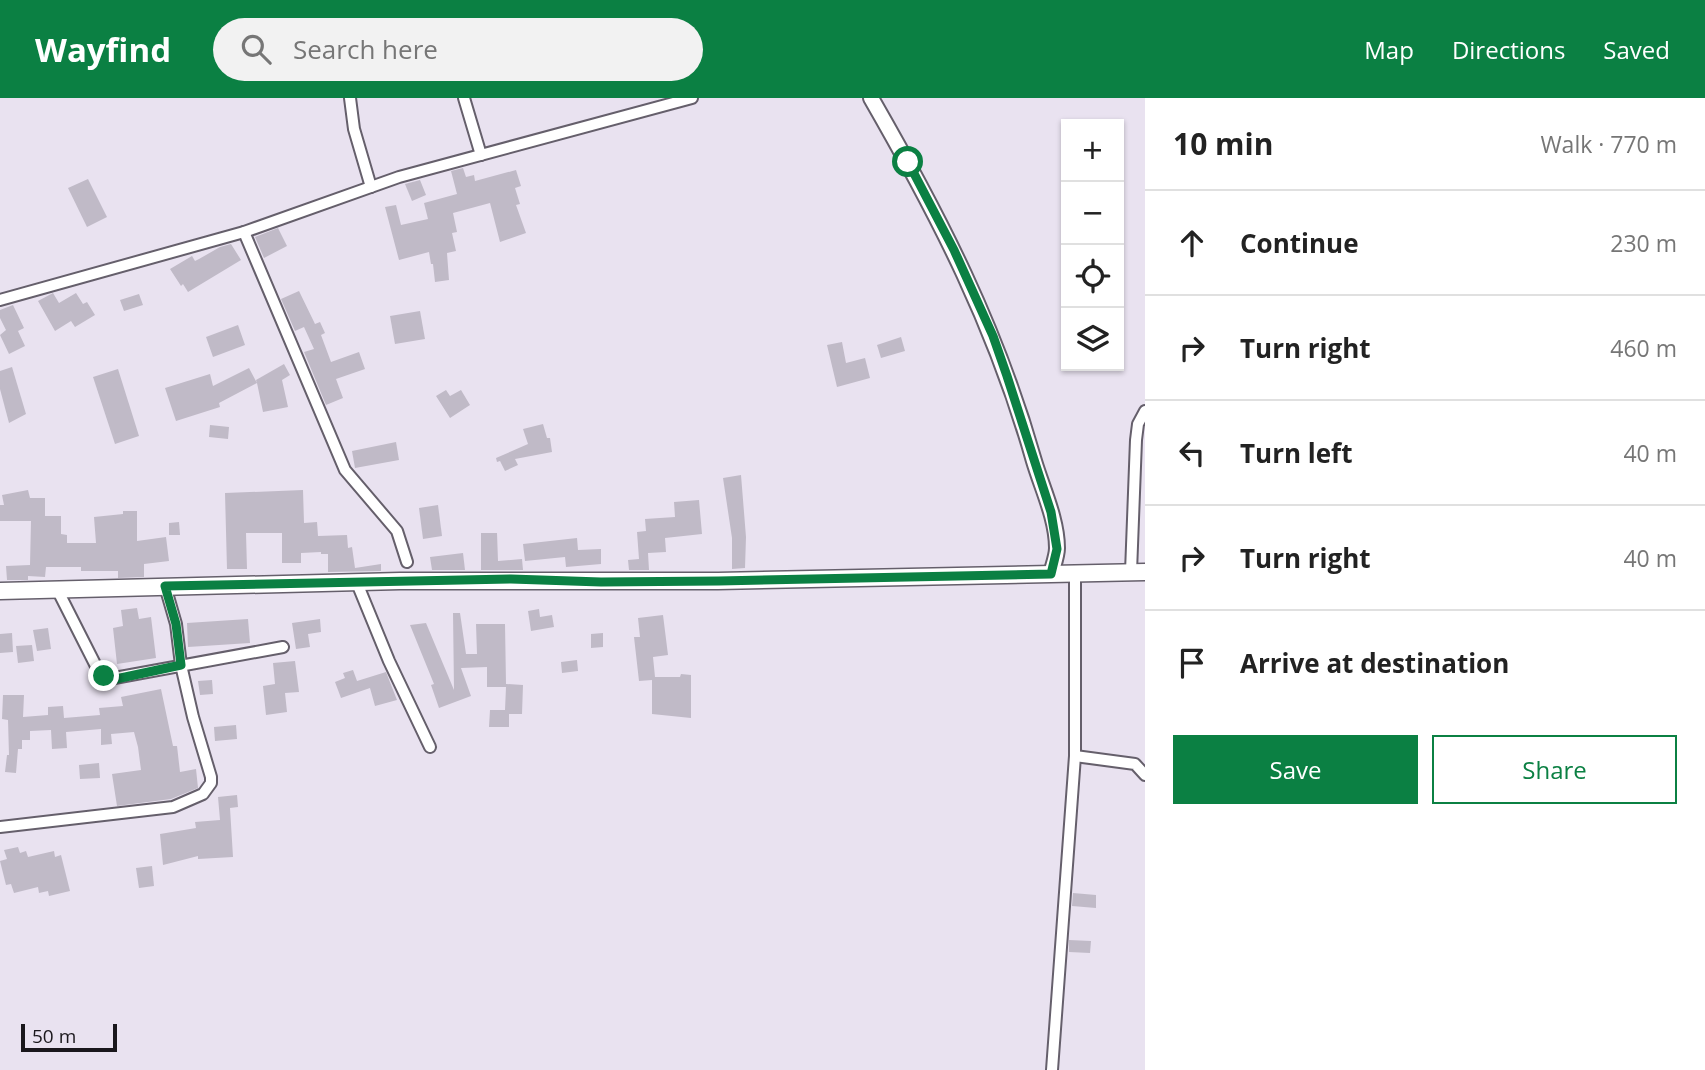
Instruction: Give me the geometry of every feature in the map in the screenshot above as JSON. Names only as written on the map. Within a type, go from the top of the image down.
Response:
[{"type":"main road","points":[[0,591],[357,583],[405,571],[705,581],[1138,572]]},
{"type":"street","points":[[350,98],[354,130],[371,187]]},
{"type":"street","points":[[464,98],[481,155]]},
{"type":"street","points":[[0,300],[243,232],[371,187],[692,98]]},
{"type":"street","points":[[871,98],[942,227],[993,336],[1051,512],[1057,549],[1051,574]]},
{"type":"street","points":[[243,232],[348,476],[397,531],[405,571]]},
{"type":"street","points":[[1138,572],[1136,440],[1138,424],[1145,411]]},
{"type":"street","points":[[1052,1070],[1075,756],[1075,573]]},
{"type":"street","points":[[357,583],[389,661],[430,747]]},
{"type":"street","points":[[0,827],[173,807],[203,794],[211,783],[193,717],[181,665],[176,624],[165,586]]},
{"type":"street","points":[[58,591],[97,668],[104,676],[116,679],[283,647]]},
{"type":"street","points":[[1075,756],[1135,764],[1145,775]]},
{"type":"building","points":[[463,168],[466,177],[474,175],[475,181],[516,170],[521,186],[515,188],[520,204],[516,205],[526,233],[500,242],[490,203],[453,213],[457,232],[452,233],[456,251],[447,253],[449,280],[435,282],[429,252],[399,260],[385,207],[396,205],[401,225],[428,219],[424,203],[457,194],[451,171]]},
{"type":"building","points":[[88,179],[107,217],[87,227],[68,188]]},
{"type":"building","points":[[420,180],[426,195],[412,201],[405,184]]},
{"type":"building","points":[[278,228],[287,246],[264,258],[255,237]]},
{"type":"building","points":[[231,244],[241,260],[188,292],[170,269],[192,256],[195,261]]},
{"type":"building","points":[[299,291],[315,324],[320,322],[325,333],[321,335],[331,362],[359,352],[365,369],[336,379],[343,398],[326,405],[304,352],[314,349],[304,327],[295,331],[281,299]]},
{"type":"building","points":[[53,293],[59,303],[76,293],[83,304],[87,302],[95,315],[75,327],[71,321],[55,331],[38,301]]},
{"type":"building","points":[[139,294],[143,305],[124,311],[120,300]]},
{"type":"building","points":[[13,305],[24,328],[18,331],[25,346],[9,354],[0,335],[6,330],[0,318],[0,310]]},
{"type":"building","points":[[420,311],[425,339],[395,344],[390,316]]},
{"type":"building","points":[[238,325],[245,345],[213,357],[206,337]]},
{"type":"building","points":[[901,337],[905,351],[881,358],[877,345]]},
{"type":"building","points":[[842,342],[846,363],[865,358],[870,378],[837,387],[827,345]]},
{"type":"building","points":[[284,364],[290,375],[282,380],[288,407],[263,412],[256,380]]},
{"type":"building","points":[[12,367],[26,414],[9,423],[0,389],[0,371]]},
{"type":"building","points":[[249,368],[257,383],[219,403],[220,407],[176,421],[165,388],[210,374],[213,386]]},
{"type":"building","points":[[118,369],[139,436],[115,444],[93,377]]},
{"type":"building","points":[[446,390],[450,396],[461,390],[470,405],[450,418],[436,396]]},
{"type":"building","points":[[543,424],[547,438],[550,438],[552,452],[515,459],[518,465],[505,471],[496,458],[528,444],[523,429]]},
{"type":"building","points":[[210,425],[229,427],[228,439],[209,437]]},
{"type":"building","points":[[396,442],[399,460],[355,468],[352,451]]},
{"type":"building","points":[[741,475],[746,537],[745,568],[732,569],[732,538],[723,478]]},
{"type":"building","points":[[28,490],[30,498],[45,498],[45,516],[61,516],[61,534],[67,535],[67,543],[96,543],[94,517],[137,511],[137,541],[166,537],[169,561],[144,564],[144,577],[118,578],[118,571],[46,567],[45,577],[28,576],[28,580],[7,580],[6,566],[30,565],[31,521],[0,521],[0,505],[4,505],[2,495]]},
{"type":"building","points":[[303,490],[304,523],[317,522],[318,536],[347,535],[355,568],[381,564],[381,571],[328,572],[328,554],[321,552],[301,553],[301,563],[282,563],[282,533],[246,533],[247,569],[227,569],[225,493]]},
{"type":"building","points":[[699,500],[702,534],[665,538],[666,552],[648,553],[649,570],[629,570],[628,560],[639,559],[637,532],[646,531],[645,519],[675,517],[674,502]]},
{"type":"building","points":[[438,505],[442,536],[423,539],[419,508]]},
{"type":"building","points":[[179,522],[180,535],[169,535],[169,523]]},
{"type":"building","points":[[481,533],[497,533],[498,561],[522,559],[523,570],[481,570]]},
{"type":"building","points":[[577,538],[578,550],[601,549],[601,564],[566,567],[565,557],[525,561],[523,544]]},
{"type":"building","points":[[463,553],[465,570],[432,570],[430,557]]},
{"type":"building","points":[[137,608],[139,619],[151,617],[156,658],[117,664],[113,628],[123,626],[121,610]]},
{"type":"building","points":[[539,609],[540,617],[552,615],[554,627],[531,631],[528,611]]},
{"type":"building","points":[[453,613],[460,613],[466,654],[477,654],[476,624],[505,624],[506,684],[523,685],[522,714],[509,714],[509,727],[489,727],[490,710],[505,710],[506,687],[487,687],[487,667],[461,668],[471,696],[439,708],[431,685],[434,684],[410,625],[426,623],[454,690]]},
{"type":"building","points":[[663,615],[668,655],[653,657],[655,677],[691,675],[691,718],[652,714],[652,680],[639,681],[634,637],[640,637],[638,618]]},
{"type":"building","points":[[248,619],[250,643],[188,647],[187,623]]},
{"type":"building","points":[[320,619],[321,632],[308,634],[310,647],[296,649],[292,623]]},
{"type":"building","points":[[48,628],[51,649],[37,651],[33,630]]},
{"type":"building","points":[[12,633],[13,652],[0,653],[0,634]]},
{"type":"building","points":[[603,633],[603,647],[591,648],[591,634]]},
{"type":"building","points":[[32,645],[34,661],[18,663],[16,646]]},
{"type":"building","points":[[577,660],[578,671],[562,673],[561,662]]},
{"type":"building","points":[[295,661],[299,692],[285,693],[287,712],[266,715],[263,686],[275,684],[273,663]]},
{"type":"building","points":[[353,670],[357,681],[386,672],[397,700],[375,706],[370,688],[341,698],[335,682],[345,678],[343,673]]},
{"type":"building","points":[[212,680],[213,694],[200,695],[198,681]]},
{"type":"building","points":[[161,689],[173,746],[177,746],[180,772],[196,769],[198,788],[171,799],[117,806],[112,774],[141,770],[138,747],[134,732],[111,734],[112,744],[101,745],[101,729],[66,732],[67,748],[52,749],[51,730],[30,731],[30,740],[22,740],[22,749],[18,749],[16,773],[5,772],[9,755],[8,720],[2,719],[3,695],[24,695],[23,717],[48,715],[48,707],[63,706],[64,718],[100,715],[99,708],[123,706],[121,697]]},
{"type":"building","points":[[236,725],[237,739],[215,741],[214,727]]},
{"type":"building","points":[[99,763],[100,778],[80,779],[79,765]]},
{"type":"building","points":[[237,795],[238,807],[230,808],[233,857],[198,859],[198,856],[163,865],[160,834],[196,828],[195,822],[220,820],[218,797]]},
{"type":"building","points":[[18,847],[20,853],[26,851],[28,857],[54,851],[55,857],[61,855],[70,891],[49,896],[48,891],[39,893],[38,887],[14,893],[11,884],[6,885],[0,861],[7,859],[4,850]]},
{"type":"building","points":[[152,866],[154,886],[139,888],[136,868]]},
{"type":"building","points":[[1073,893],[1096,895],[1096,908],[1072,906]]},
{"type":"building","points":[[1069,940],[1091,941],[1090,953],[1069,952]]},
{"type":"route","points":[[104,676],[116,679],[181,665],[176,624],[165,586],[511,579],[601,582],[719,581],[1051,574],[1057,549],[1051,512],[1007,376],[993,336],[954,250],[908,162]]}]
